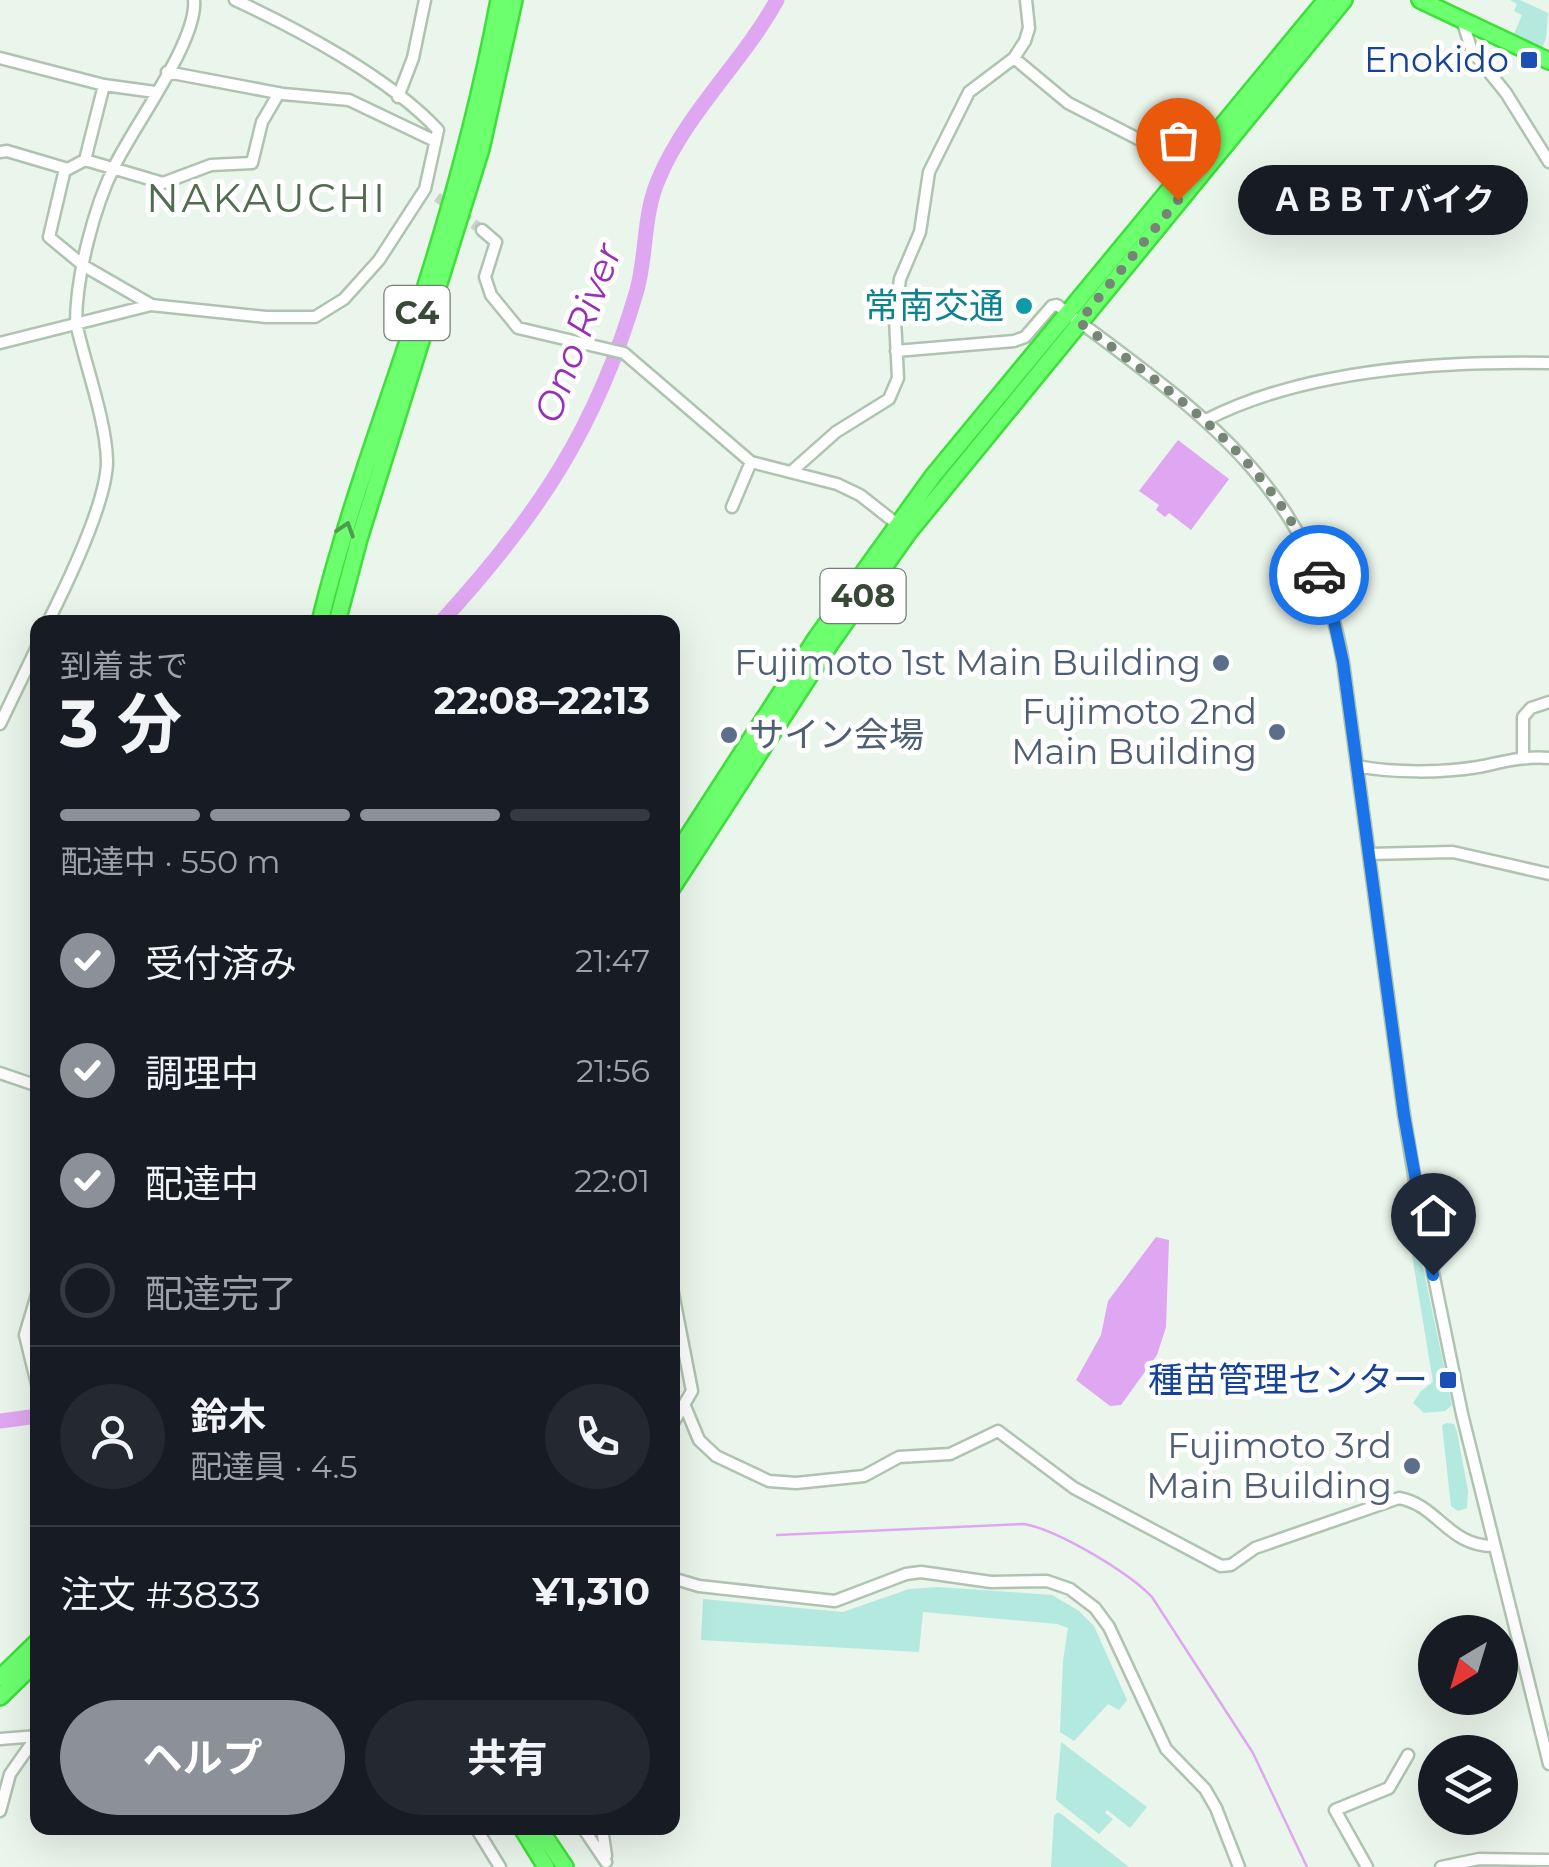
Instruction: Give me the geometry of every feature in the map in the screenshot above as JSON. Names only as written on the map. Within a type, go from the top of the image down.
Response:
[{"type":"highway","name":"C4","points":[[322,615],[344,535],[450,210],[486,69],[499,0]]},
{"type":"highway","name":"C4","points":[[338,615],[467,198],[514,0]]},
{"type":"highway","points":[[1420,0],[1548,57]]},
{"type":"highway","name":"408","points":[[680,876],[830,644],[944,485],[1189,165],[1333,3]]},
{"type":"highway","name":"408","points":[[680,849],[817,637],[897,524],[1333,3]]},
{"type":"highway","points":[[0,1678],[30,1649]]},
{"type":"highway","points":[[0,1697],[30,1668]]},
{"type":"highway","points":[[526,1835],[546,1867]]},
{"type":"highway","points":[[544,1835],[565,1867]]},
{"type":"street","points":[[51,615],[94,516],[106,472],[106,448],[76,323],[84,266],[112,170],[188,38],[194,22],[194,0]]},
{"type":"street","points":[[0,344],[151,305],[266,317],[315,317],[344,299],[378,260],[426,190],[438,130],[420,111],[356,66],[282,22],[235,0]]},
{"type":"street","points":[[398,97],[413,58],[425,0]]},
{"type":"street","points":[[791,472],[836,432],[889,399],[898,378],[895,320],[900,279],[920,232],[934,158],[970,92],[1014,58],[1029,28],[1026,0]]},
{"type":"street","points":[[1462,20],[1472,51],[1506,93],[1549,162]]},
{"type":"street","points":[[0,58],[104,85],[155,92]]},
{"type":"street","points":[[1014,58],[1068,103],[1189,165]]},
{"type":"street","points":[[167,72],[349,100],[435,141]]},
{"type":"street","points":[[84,160],[104,85]]},
{"type":"street","points":[[0,152],[65,168],[84,160],[164,183],[211,165],[252,162],[262,122],[278,92]]},
{"type":"street","points":[[65,168],[49,237],[84,266],[151,305]]},
{"type":"street","points":[[426,190],[436,197]]},
{"type":"street","points":[[482,230],[496,242],[485,277],[491,295],[518,328],[624,353],[751,462],[837,484],[860,495],[897,524]]},
{"type":"street","points":[[896,351],[1025,337],[1052,306],[1206,420],[1240,451],[1274,491],[1314,562],[1338,632],[1418,1200],[1462,1414],[1549,1764]]},
{"type":"street","points":[[1206,420],[1263,396],[1354,376],[1455,364],[1549,363]]},
{"type":"street","points":[[732,507],[751,462]]},
{"type":"street","points":[[0,724],[30,662]]},
{"type":"street","points":[[1523,756],[1523,717],[1531,708],[1549,702]]},
{"type":"street","points":[[1356,766],[1383,771],[1457,769],[1523,756],[1549,758]]},
{"type":"street","points":[[1369,854],[1453,852],[1549,874]]},
{"type":"street","points":[[0,1073],[30,1083]]},
{"type":"street","points":[[30,1317],[25,1334],[30,1355]]},
{"type":"street","points":[[680,1329],[692,1391],[680,1411]]},
{"type":"street","points":[[684,1404],[694,1432],[705,1447],[770,1481],[796,1484],[864,1476],[899,1457],[950,1454],[998,1431],[1074,1488],[1221,1566],[1231,1565],[1254,1548],[1399,1498],[1417,1505],[1462,1540],[1494,1546]]},
{"type":"street","points":[[680,1580],[699,1586],[835,1600],[920,1572],[991,1582],[1048,1581],[1070,1589],[1095,1608],[1109,1626],[1166,1749],[1205,1789],[1239,1867]]},
{"type":"street","points":[[0,1738],[30,1736]]},
{"type":"street","points":[[0,1811],[10,1774],[30,1746]]},
{"type":"street","points":[[1367,1867],[1335,1810],[1389,1788],[1408,1755]]},
{"type":"street","points":[[480,1835],[500,1867]]},
{"type":"street","points":[[588,1835],[607,1864]]},
{"type":"street","points":[[603,1835],[607,1864]]},
{"type":"street","points":[[1441,1867],[1478,1859],[1549,1860]]},
{"type":"shaded area","points":[[1510,0],[1520,0],[1548,13],[1542,48],[1514,34],[1522,15],[1514,11],[1517,4]]},
{"type":"shaded area","points":[[1178,440],[1229,479],[1191,530],[1169,513],[1165,517],[1156,510],[1159,505],[1139,491]]},
{"type":"shaded area","points":[[1156,1237],[1169,1240],[1166,1327],[1157,1355],[1121,1405],[1110,1406],[1076,1380],[1101,1335],[1108,1301]]},
{"type":"shaded area","points":[[1419,1248],[1452,1405],[1445,1411],[1424,1413],[1413,1403],[1433,1382],[1411,1249]]},
{"type":"shaded area","points":[[1454,1424],[1457,1432],[1468,1491],[1467,1508],[1458,1511],[1451,1506],[1442,1425]]},
{"type":"shaded area","points":[[938,1587],[1052,1595],[1079,1611],[1094,1626],[1127,1700],[1119,1710],[1108,1704],[1074,1741],[1060,1732],[1068,1628],[1057,1624],[923,1612],[919,1652],[701,1640],[703,1599],[843,1612],[909,1589]]},
{"type":"shaded area","points":[[1061,1742],[1147,1807],[1130,1828],[1107,1810],[1105,1813],[1113,1819],[1099,1834],[1056,1800]]},
{"type":"shaded area","points":[[1060,1813],[1129,1867],[1051,1867]]},
{"type":"waterway","name":"Ono River","points":[[447,615],[535,507],[583,428],[621,340],[637,290],[650,205],[659,178],[684,131],[777,0]]},
{"type":"waterway","name":"Ono River","points":[[0,1421],[30,1417]]},
{"type":"waterway","points":[[777,1535],[1024,1524],[1055,1534],[1110,1564],[1152,1597],[1253,1753],[1307,1867]]},
{"type":"tunnel","points":[[437,197],[482,230]]},
{"type":"way so far","points":[[1178,200],[1079,322],[1240,451],[1293,520],[1319,575]]},
{"type":"place","name":"Enokido","points":[[1529,60]]},
{"type":"place","name":"ＡＢＢＴバイク","points":[[1178,200]]},
{"type":"place","name":"常南交通","points":[[1024,306]]},
{"type":"place","name":"Fujimoto 1st Main Building","points":[[1221,663]]},
{"type":"place","name":"Fujimoto 2nd Main Building","points":[[1277,732]]},
{"type":"place","name":"サイン会場","points":[[729,735]]},
{"type":"place","name":"種苗管理センター","points":[[1448,1380]]},
{"type":"place","name":"Fujimoto 3rd Main Building","points":[[1412,1466]]},
{"type":"district","name":"NAKAUCHI","points":[[267,198]]},
{"type":"route","points":[[1319,575],[1329,599],[1343,662],[1404,1115],[1433,1275]]}]
